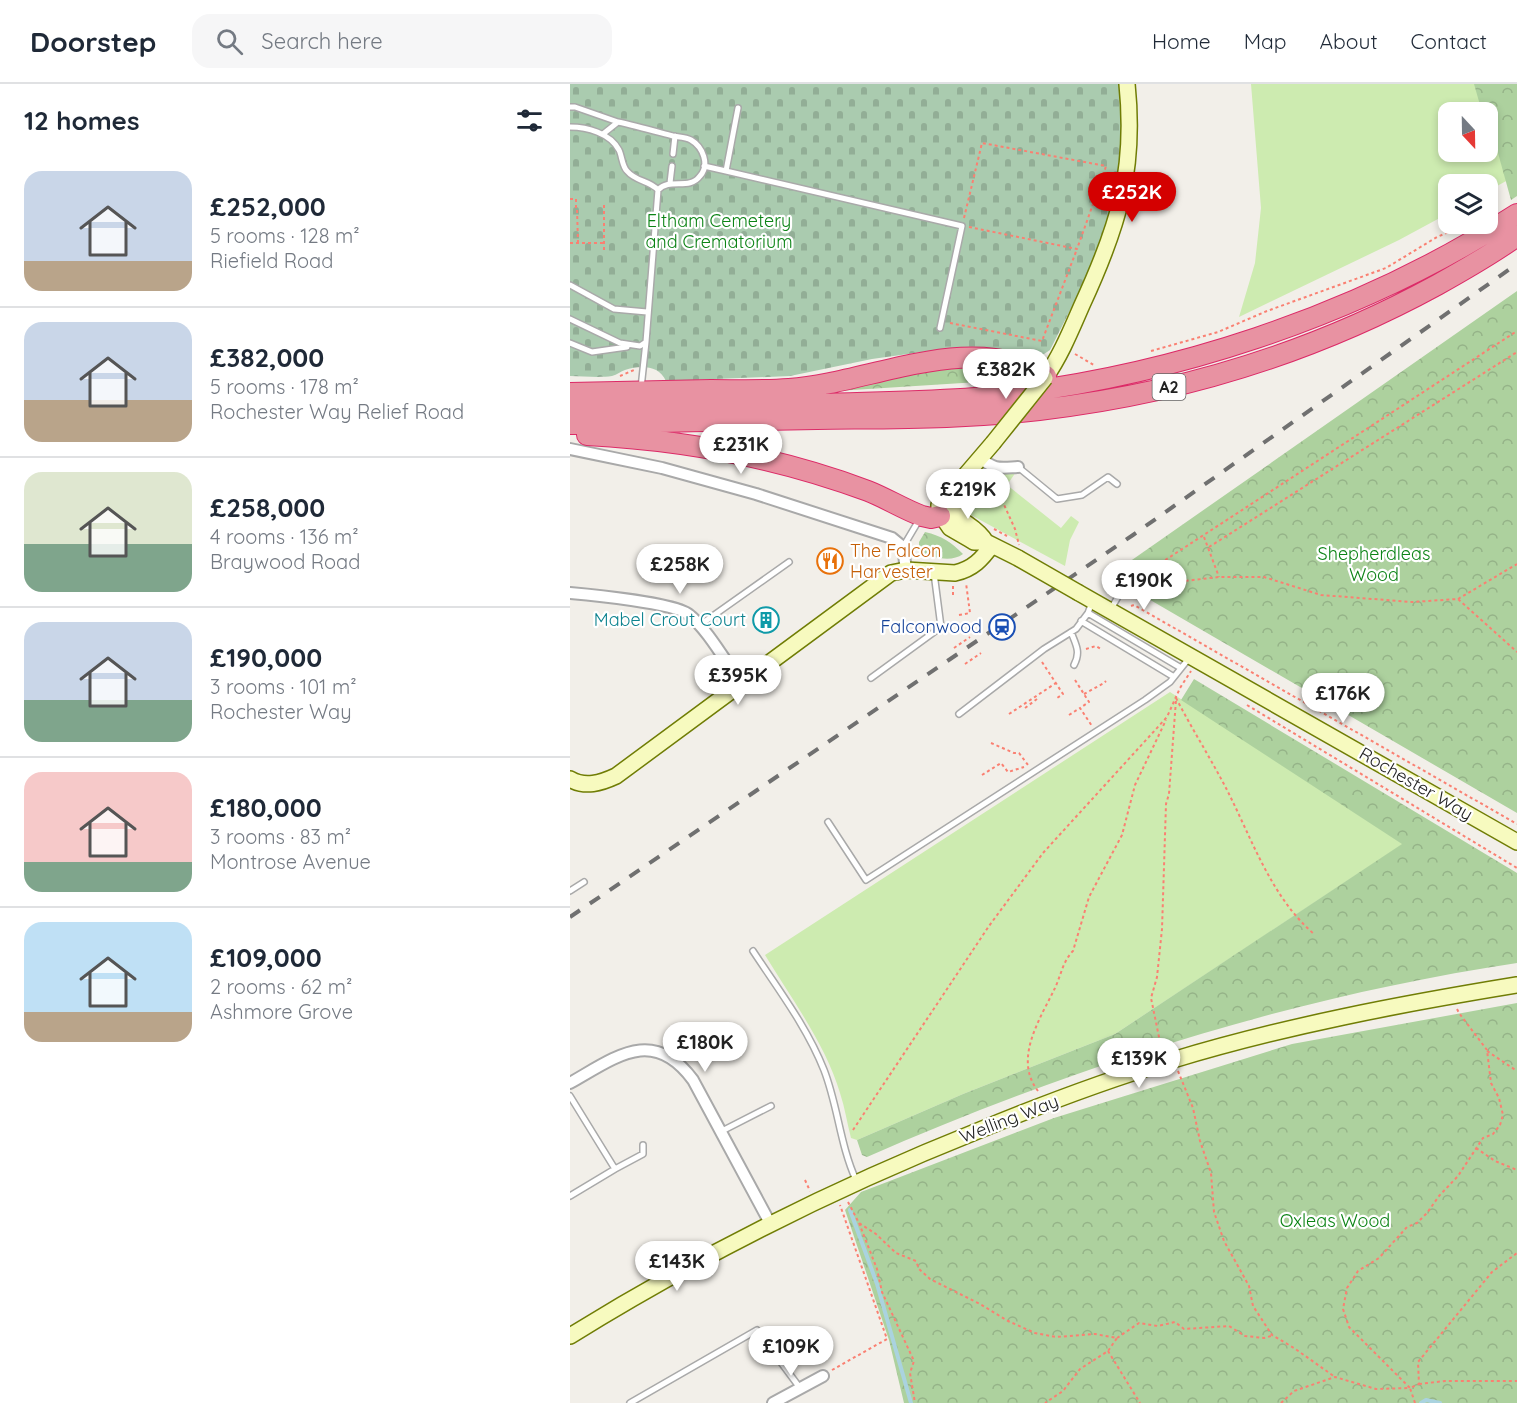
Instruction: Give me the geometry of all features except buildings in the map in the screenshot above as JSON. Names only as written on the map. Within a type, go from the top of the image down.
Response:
[{"type":"highway","name":"A2","points":[[570,424],[789,412],[1010,394],[1132,372],[1189,358],[1299,322],[1377,289],[1438,259],[1517,213]]},
{"type":"highway","name":"A2","points":[[570,407],[938,418],[1027,412],[1120,398],[1194,381],[1286,353],[1378,315],[1463,270],[1517,236]]},
{"type":"highway","points":[[570,393],[795,388],[957,358],[1015,362],[1028,366],[1046,377]]},
{"type":"highway","points":[[570,435],[656,440],[743,454],[802,469],[868,491],[931,516]]},
{"type":"street","points":[[931,516],[944,495],[963,478],[986,465],[1063,348],[1104,256],[1126,180],[1130,139],[1127,84]]},
{"type":"street","points":[[570,449],[662,468],[756,494],[892,538],[903,547],[906,570]]},
{"type":"street","points":[[986,465],[998,469],[1018,466]]},
{"type":"street","points":[[570,778],[573,781],[590,784],[603,782],[616,776],[891,573],[906,570],[955,573],[982,560],[992,540],[963,523],[953,506],[963,478]]},
{"type":"street","name":"Rochester Way","points":[[931,516],[974,542],[992,540],[1019,551],[1089,603],[1110,610],[1186,665],[1517,842]]},
{"type":"street","points":[[570,593],[685,612],[699,626],[741,683]]},
{"type":"street","name":"Welling Way","points":[[570,1336],[694,1263],[857,1181],[911,1157],[1168,1054],[1452,996],[1517,986]]},
{"type":"street","points":[[570,1083],[630,1051],[646,1050],[664,1054],[683,1067],[693,1080],[770,1223]]},
{"type":"street","points":[[773,1403],[823,1376]]},
{"type":"lane","points":[[570,107],[690,140],[700,148],[704,156],[704,166],[700,176],[692,182],[663,184],[658,190],[641,392]]},
{"type":"lane","points":[[726,171],[738,108]]},
{"type":"lane","points":[[603,134],[618,122]]},
{"type":"lane","points":[[570,127],[579,127],[603,134],[612,140],[619,150],[626,171],[638,180],[652,183],[658,190]]},
{"type":"lane","points":[[673,154],[675,136]]},
{"type":"lane","points":[[670,183],[672,166]]},
{"type":"lane","points":[[704,166],[962,226],[940,325]]},
{"type":"lane","points":[[570,285],[614,309],[647,312]]},
{"type":"lane","points":[[570,319],[620,343],[632,346]]},
{"type":"lane","points":[[570,343],[592,352],[640,346],[646,342]]},
{"type":"lane","points":[[1018,466],[1058,499],[1082,495],[1108,477],[1117,484]]},
{"type":"lane","points":[[903,547],[931,516]]},
{"type":"lane","points":[[699,626],[789,562]]},
{"type":"lane","points":[[871,678],[941,627],[934,572]]},
{"type":"lane","points":[[1110,610],[1123,588]]},
{"type":"lane","points":[[828,822],[866,880],[1145,700],[1170,682],[1186,665],[1089,603],[1081,621],[1071,632],[1044,649],[959,714]]},
{"type":"lane","points":[[1081,621],[1174,677]]},
{"type":"lane","points":[[1071,632],[1079,649],[1074,665]]},
{"type":"lane","points":[[570,891],[584,882]]},
{"type":"lane","points":[[753,951],[797,1018],[824,1069],[848,1162],[857,1181]]},
{"type":"lane","points":[[570,1096],[615,1169]]},
{"type":"lane","points":[[720,1132],[771,1106]]},
{"type":"lane","points":[[570,1196],[643,1154],[643,1145]]},
{"type":"lane","points":[[630,1403],[757,1330],[800,1388]]},
{"type":"path","points":[[940,325],[1042,341],[1077,249],[1106,166],[982,143],[962,226],[1077,249]]},
{"type":"path","points":[[1103,176],[1126,180]]},
{"type":"path","points":[[570,199],[576,200],[578,243]]},
{"type":"path","points":[[604,205],[604,252]]},
{"type":"path","points":[[1148,351],[1218,332],[1268,311],[1386,268],[1444,234]]},
{"type":"path","points":[[570,243],[604,243]]},
{"type":"path","points":[[1123,588],[1517,331]]},
{"type":"path","points":[[1209,548],[1517,352]]},
{"type":"path","points":[[1072,353],[1094,365]]},
{"type":"path","points":[[986,465],[1015,529],[1019,551]]},
{"type":"path","points":[[989,526],[992,540]]},
{"type":"path","points":[[1203,536],[1218,577]]},
{"type":"path","points":[[1123,588],[1218,577],[1264,577],[1321,595],[1412,602],[1458,599],[1517,564]]},
{"type":"path","points":[[1148,572],[1152,584]]},
{"type":"path","points":[[959,615],[970,613],[966,583]]},
{"type":"path","points":[[952,584],[953,596]]},
{"type":"path","points":[[1458,599],[1517,652]]},
{"type":"path","name":"Rochester Way","points":[[1126,608],[1134,605],[1517,824]]},
{"type":"path","points":[[954,649],[970,637]]},
{"type":"path","points":[[965,664],[981,653]]},
{"type":"path","points":[[1040,659],[1063,694],[1057,698],[1056,696]]},
{"type":"path","points":[[1038,1091],[1033,1084],[1027,1064],[1040,1015],[1068,956],[1073,951],[1089,897],[1122,835],[1135,785],[1176,698],[1186,665]]},
{"type":"path","points":[[1069,715],[1089,702],[1076,680]]},
{"type":"path","points":[[1084,694],[1106,681]]},
{"type":"path","points":[[1009,714],[1056,683]]},
{"type":"path","points":[[1025,708],[1036,699],[1035,697]]},
{"type":"path","points":[[1176,698],[1195,736],[1226,787],[1278,893],[1291,912],[1314,934]]},
{"type":"path","points":[[1176,698],[1169,794],[1166,804],[1162,929],[1157,977],[1151,998],[1160,1042],[1182,1078],[1193,1108],[1200,1141],[1211,1173],[1214,1212],[1224,1241],[1249,1286],[1254,1306],[1272,1335],[1335,1377],[1376,1389],[1410,1388],[1419,1384],[1517,1381]]},
{"type":"path","name":"Rochester Way","points":[[1241,701],[1517,868]]},
{"type":"path","points":[[1080,708],[1095,731]]},
{"type":"path","points":[[853,1130],[989,926],[1043,853],[1167,717]]},
{"type":"path","points":[[991,743],[1019,753],[1036,770]]},
{"type":"path","points":[[982,775],[1001,763],[1008,772],[1030,766]]},
{"type":"path","points":[[1452,996],[1459,1013],[1487,1050],[1517,1071]]},
{"type":"path","points":[[1415,1403],[1410,1388],[1349,1327],[1343,1309],[1347,1288],[1358,1271],[1379,1258],[1407,1227],[1417,1223],[1427,1213],[1438,1196],[1458,1176],[1483,1138],[1493,1134],[1500,1125],[1503,1115],[1499,1098],[1491,1083],[1487,1050]]},
{"type":"path","points":[[1476,1148],[1495,1161],[1517,1170]]},
{"type":"path","points":[[805,1180],[810,1191]]},
{"type":"path","points":[[848,1202],[877,1269],[882,1292],[914,1361],[910,1373],[915,1403]]},
{"type":"path","points":[[823,1376],[887,1339],[845,1215]]},
{"type":"path","points":[[859,1223],[876,1234],[896,1253],[916,1261],[930,1279],[1008,1321],[1035,1333],[1056,1337],[1095,1334],[1117,1338]]},
{"type":"path","points":[[1419,1384],[1418,1362],[1492,1272],[1517,1253]]},
{"type":"path","points":[[1045,1403],[1063,1391],[1080,1369],[1108,1351],[1117,1338],[1139,1323],[1158,1326],[1174,1322],[1184,1329],[1229,1326],[1245,1336],[1264,1338],[1272,1335]]},
{"type":"path","points":[[1108,1351],[1140,1403]]},
{"type":"path","points":[[1281,1403],[1294,1391],[1335,1377]]},
{"type":"green space","name":"Eltham Cemetery and Crematorium","points":[[570,84],[1122,84],[1125,143],[1113,215],[1101,249],[1050,350],[1041,356],[977,348],[951,348],[872,359],[790,376],[666,381],[654,369],[637,367],[612,376],[570,376]]},
{"type":"green space","points":[[1251,84],[1517,84],[1517,175],[1498,185],[1498,174],[1438,174],[1438,219],[1239,317],[1255,263],[1261,208]]},
{"type":"green space","points":[[1474,84],[1517,84],[1517,196],[1511,200],[1498,153],[1498,102],[1479,102]]},
{"type":"green space","name":"Shepherdleas Wood","points":[[1517,291],[1517,813],[1109,576]]},
{"type":"green space","points":[[965,364],[1032,371],[1025,379],[805,393]]},
{"type":"green space","points":[[1016,472],[1007,485],[1061,528],[1071,516],[1079,522],[1070,540],[1065,566],[971,515],[966,497],[985,474],[999,475]]},
{"type":"green space","points":[[925,532],[946,540],[963,554],[947,559],[919,552],[919,542]]},
{"type":"green space","points":[[1194,679],[1517,873],[1517,963],[1433,977],[1267,1015],[1105,1065],[1025,1093],[867,1157],[862,1155],[857,1140],[963,1094],[1115,1034],[1402,844],[1181,700]]},
{"type":"green space","points":[[1170,692],[1403,844],[1115,1034],[963,1094],[857,1140],[851,1138],[842,1099],[826,1057],[765,955]]},
{"type":"green space","name":"Oxleas Wood","points":[[1517,1003],[1517,1403],[904,1403],[889,1340],[845,1210],[861,1192],[1054,1118],[1292,1044]]},
{"type":"waterway","points":[[850,1210],[877,1284],[911,1403]]},
{"type":"waterway","points":[[1421,1403],[1426,1400],[1440,1403]]},
{"type":"railway","points":[[570,917],[1133,535],[1517,264]]},
{"type":"place","name":"The Falcon Harvester","points":[[830,561]]},
{"type":"place","name":"Mabel Crout Court","points":[[766,620]]},
{"type":"place","name":"Falconwood","points":[[1002,627]]}]
